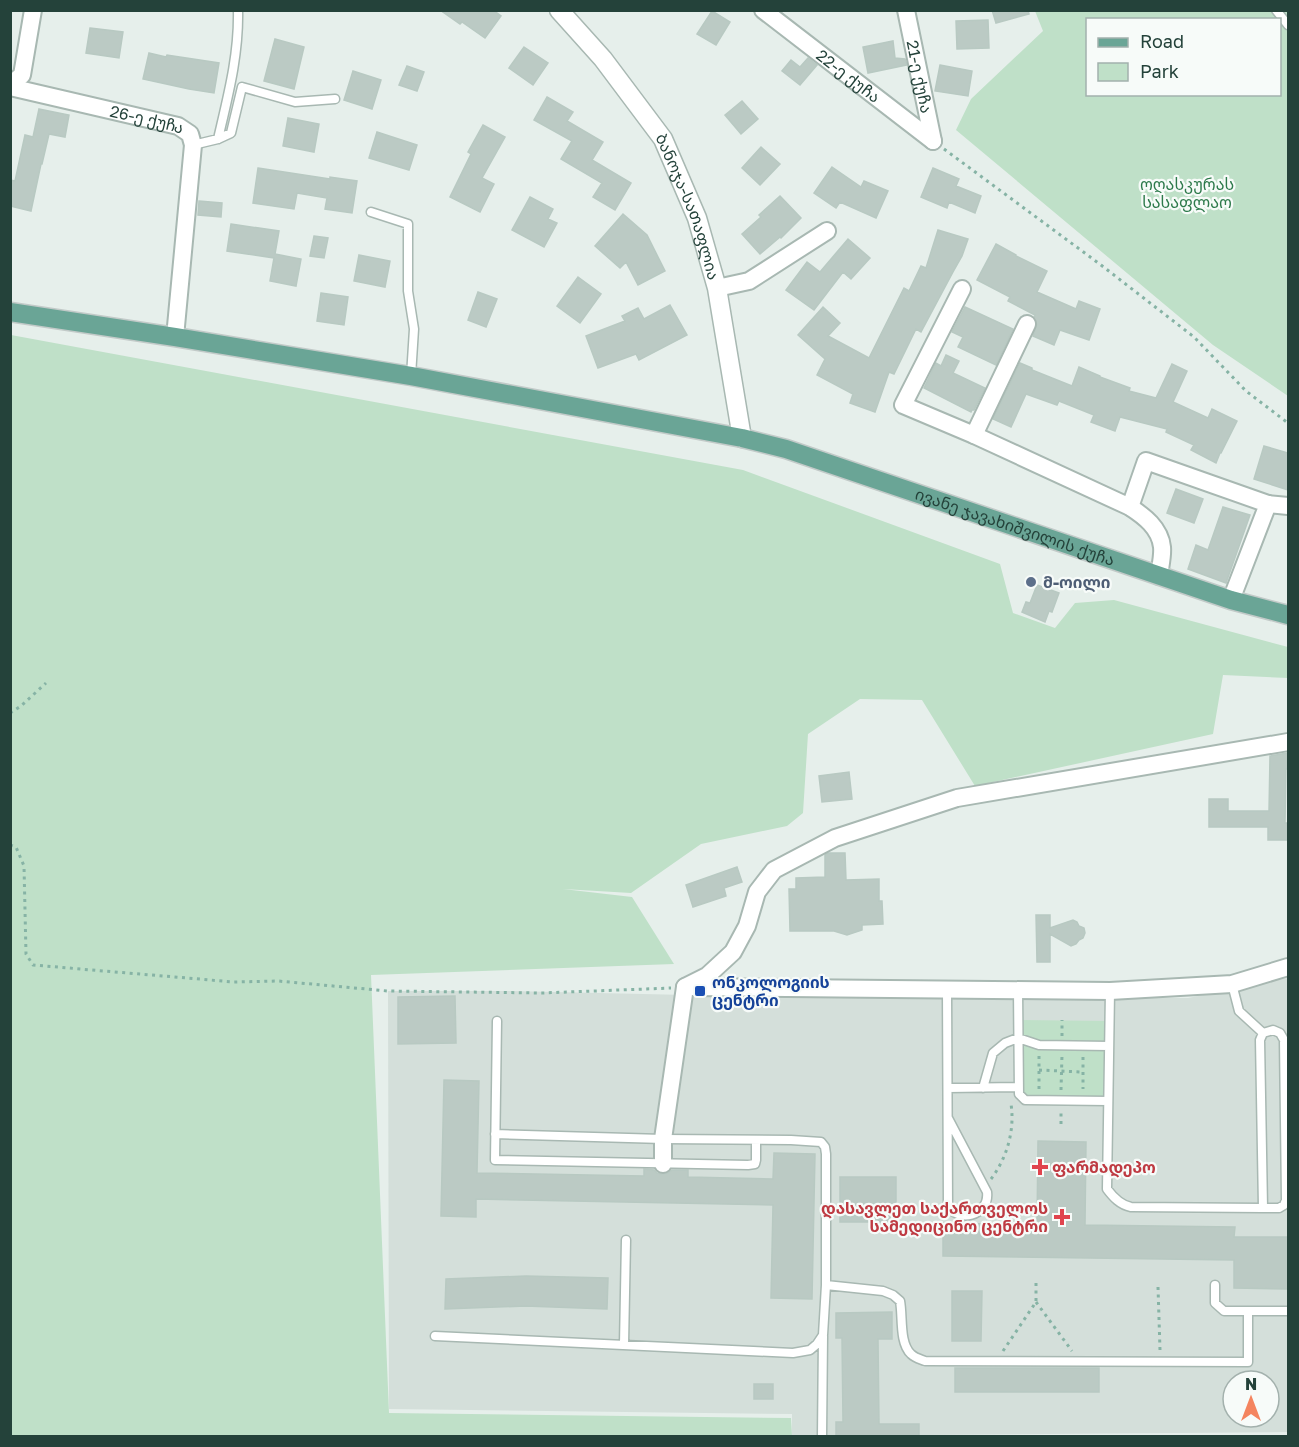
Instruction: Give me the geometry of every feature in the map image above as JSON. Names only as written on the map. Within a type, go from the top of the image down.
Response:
[{"type":"main road","name":"ივანე ჯავახიშვილის ქუჩა","points":[[10,312],[411,376],[742,438],[786,449],[1231,600],[1288,615]]},
{"type":"street","points":[[10,86],[22,75],[33,10]]},
{"type":"street","name":"ბანოჯა-სათაფლია","points":[[559,10],[603,59],[663,139],[697,218],[717,288],[742,438]]},
{"type":"street","name":"22-ე ქუჩა","points":[[763,10],[933,141]]},
{"type":"street","name":"21-ე ქუჩა","points":[[906,10],[933,141]]},
{"type":"street","name":"26-ე ქუჩა","points":[[10,86],[178,126],[190,134],[193,145],[175,337]]},
{"type":"street","points":[[717,288],[749,282],[827,231]]},
{"type":"street","points":[[962,289],[903,405],[974,435],[1130,507],[1146,517],[1158,532],[1163,548],[1159,576]]},
{"type":"street","points":[[974,435],[1027,324]]},
{"type":"street","points":[[1130,507],[1146,461],[1268,504],[1288,506]]},
{"type":"street","points":[[1231,600],[1268,504]]},
{"type":"street","points":[[685,987],[707,976],[733,952],[747,926],[757,892],[774,870],[835,838],[957,798],[1288,742]]},
{"type":"street","points":[[685,987],[1110,991],[1232,984],[1288,967]]},
{"type":"street","points":[[663,1164],[663,1139],[685,987]]},
{"type":"lane","points":[[218,139],[235,67],[239,32],[238,10]]},
{"type":"lane","points":[[1276,10],[1288,25]]},
{"type":"lane","points":[[193,145],[218,139],[231,133],[242,87],[295,102],[335,99]]},
{"type":"lane","points":[[371,212],[408,224],[408,291],[414,329],[411,376]]},
{"type":"lane","points":[[1232,984],[1239,1011],[1263,1033]]},
{"type":"lane","points":[[947,989],[948,1205],[955,1214],[975,1214],[984,1208],[988,1200],[987,1192],[948,1118]]},
{"type":"lane","points":[[1018,990],[1019,1094],[1025,1100],[1108,1101]]},
{"type":"lane","points":[[1110,991],[1107,1189],[1125,1206],[1284,1208],[1286,1200],[1286,1033],[1273,1030],[1263,1033]]},
{"type":"lane","points":[[496,1021],[495,1160],[747,1165],[755,1164],[756,1140]]},
{"type":"lane","points":[[1263,1033],[1260,1040],[1263,1208]]},
{"type":"lane","points":[[983,1088],[993,1053],[1005,1042],[1018,1038],[1039,1045],[1109,1046]]},
{"type":"lane","points":[[948,1088],[1019,1087]]},
{"type":"lane","points":[[495,1134],[821,1142],[825,1147],[826,1285],[822,1437]]},
{"type":"lane","points":[[624,1345],[626,1240]]},
{"type":"lane","points":[[826,1285],[883,1291],[893,1295],[900,1301],[904,1343],[909,1353],[925,1361],[1248,1362],[1248,1311]]},
{"type":"lane","points":[[1215,1285],[1215,1303],[1224,1311],[1288,1311]]},
{"type":"lane","points":[[435,1336],[793,1353],[810,1350],[818,1344],[823,1335]]},
{"type":"path","points":[[933,141],[1194,337],[1246,392],[1288,423]]},
{"type":"path","points":[[10,713],[46,683]]},
{"type":"path","points":[[10,845],[16,847],[24,866],[26,954],[33,965],[234,982],[278,981],[388,991],[542,993],[685,987]]},
{"type":"path","points":[[1061,1100],[1062,1020]]},
{"type":"path","points":[[1039,1045],[1040,1100]]},
{"type":"path","points":[[1083,1046],[1083,1101]]},
{"type":"path","points":[[1039,1070],[1083,1072]]},
{"type":"path","points":[[984,1188],[1004,1159],[1012,1128],[1010,1094],[1007,1087]]},
{"type":"path","points":[[997,1360],[1036,1302],[1036,1279]]},
{"type":"path","points":[[1158,1287],[1160,1361]]},
{"type":"path","points":[[1036,1302],[1079,1361]]},
{"type":"shaded area","points":[[1288,978],[1288,1432],[792,1436],[792,1414],[389,1409],[388,991],[510,991],[817,998],[1188,998]]},
{"type":"green space","name":"ოღასკურას სასაფლაო","points":[[1035,11],[1288,11],[1288,396],[1213,345],[956,130],[971,99],[1043,31]]},
{"type":"green space","points":[[11,335],[743,470],[1000,564],[1013,613],[1055,628],[1075,603],[1114,600],[1288,647],[1288,678],[1223,675],[1213,734],[975,786],[922,700],[860,699],[808,734],[803,813],[787,826],[701,844],[631,893],[563,889],[632,897],[674,964],[371,975],[389,1413],[791,1418],[792,1436],[11,1436]]},
{"type":"green space","points":[[1018,1020],[1110,1021],[1108,1101],[1025,1100],[1019,1094]]},
{"type":"building","points":[[440,10],[493,10],[501,16],[485,38]]},
{"type":"building","points":[[992,10],[1028,10],[1029,14],[996,23]]},
{"type":"building","points":[[712,11],[730,22],[716,45],[697,34]]},
{"type":"building","points":[[988,20],[989,48],[957,49],[956,21]]},
{"type":"building","points":[[90,28],[123,32],[119,58],[86,53]]},
{"type":"building","points":[[275,39],[304,47],[294,89],[264,81]]},
{"type":"building","points":[[893,41],[895,58],[905,59],[907,65],[868,73],[863,47]]},
{"type":"building","points":[[524,47],[548,63],[533,85],[509,68]]},
{"type":"building","points":[[149,53],[219,63],[214,93],[143,79]]},
{"type":"building","points":[[808,58],[817,65],[800,85],[782,71],[791,60],[800,67]]},
{"type":"building","points":[[940,65],[972,71],[968,96],[935,91]]},
{"type":"building","points":[[407,66],[424,72],[417,91],[399,85]]},
{"type":"building","points":[[353,71],[381,80],[372,109],[344,100]]},
{"type":"building","points":[[547,97],[573,112],[567,121],[603,142],[592,160],[631,183],[615,210],[593,197],[602,183],[561,159],[572,141],[534,120]]},
{"type":"building","points":[[742,101],[758,119],[741,134],[725,115]]},
{"type":"building","points":[[39,109],[69,115],[65,137],[49,134],[31,211],[10,206],[10,180],[15,181],[25,135],[33,137]]},
{"type":"building","points":[[288,118],[319,124],[314,152],[283,146]]},
{"type":"building","points":[[483,125],[505,137],[482,178],[494,184],[480,212],[450,197],[471,154],[468,152]]},
{"type":"building","points":[[377,132],[417,145],[409,170],[369,158]]},
{"type":"building","points":[[761,147],[780,164],[760,185],[742,168]]},
{"type":"building","points":[[832,167],[861,187],[864,181],[888,191],[876,218],[840,202],[836,208],[814,193]]},
{"type":"building","points":[[258,168],[357,181],[352,213],[325,209],[327,198],[297,193],[294,209],[253,203]]},
{"type":"building","points":[[933,168],[959,179],[956,186],[981,196],[975,213],[949,202],[947,208],[921,197]]},
{"type":"building","points":[[780,196],[801,218],[781,238],[760,254],[742,234]]},
{"type":"building","points":[[530,197],[553,209],[548,219],[557,223],[544,247],[512,230]]},
{"type":"building","points":[[199,201],[222,203],[221,217],[198,215]]},
{"type":"building","points":[[623,214],[647,235],[665,271],[638,285],[626,262],[620,268],[595,246]]},
{"type":"building","points":[[231,224],[279,231],[275,254],[301,259],[296,286],[270,281],[274,258],[227,251]]},
{"type":"building","points":[[938,230],[968,239],[962,256],[921,332],[916,329],[894,374],[889,372],[875,412],[850,403],[853,394],[817,375],[825,359],[798,335],[823,307],[840,323],[828,336],[869,358],[904,288],[909,291],[921,266],[926,268]]},
{"type":"building","points":[[314,236],[328,238],[324,258],[310,256]]},
{"type":"building","points":[[848,239],[870,258],[851,279],[843,272],[814,310],[786,290],[807,262],[820,272]]},
{"type":"building","points":[[996,244],[1047,271],[1037,292],[1076,309],[1079,301],[1100,309],[1089,340],[1060,330],[1054,345],[1033,336],[1037,324],[1035,315],[1008,301],[1010,297],[977,280]]},
{"type":"building","points":[[359,255],[390,261],[385,287],[354,281]]},
{"type":"building","points":[[578,277],[601,294],[580,323],[557,306]]},
{"type":"building","points":[[478,292],[497,299],[486,327],[468,320]]},
{"type":"building","points":[[321,293],[348,297],[344,325],[317,321]]},
{"type":"building","points":[[670,305],[687,335],[639,360],[636,354],[598,368],[586,336],[625,321],[622,316],[638,308],[644,319]]},
{"type":"building","points":[[965,307],[1013,329],[996,365],[958,347],[963,337],[952,332]]},
{"type":"building","points":[[946,355],[959,361],[953,373],[985,388],[971,412],[924,388],[936,363],[941,366]]},
{"type":"building","points":[[1020,363],[1072,386],[1079,367],[1130,388],[1129,391],[1156,398],[1172,364],[1187,371],[1173,402],[1208,418],[1212,409],[1237,421],[1216,463],[1191,450],[1194,445],[1166,432],[1167,429],[1120,417],[1115,431],[1091,422],[1094,415],[1059,401],[1057,405],[1026,394],[1011,427],[993,419]]},
{"type":"building","points":[[1264,446],[1288,453],[1288,490],[1254,479]]},
{"type":"building","points":[[1176,489],[1203,499],[1194,523],[1167,513]]},
{"type":"building","points":[[1223,507],[1250,515],[1226,583],[1188,569],[1196,545],[1208,550]]},
{"type":"building","points":[[1037,585],[1059,593],[1052,612],[1049,611],[1045,622],[1022,612],[1026,602],[1030,603]]},
{"type":"building","points":[[1288,753],[1285,823],[1288,823],[1288,840],[1268,840],[1268,827],[1209,827],[1209,799],[1228,799],[1228,811],[1269,811],[1270,756]]},
{"type":"building","points":[[849,772],[852,799],[822,802],[819,776]]},
{"type":"building","points":[[845,853],[846,880],[879,879],[879,901],[882,901],[883,924],[862,925],[862,930],[847,935],[834,931],[790,931],[789,889],[796,889],[796,878],[825,877],[825,855]]},
{"type":"building","points":[[737,867],[742,882],[724,888],[726,896],[693,907],[686,885]]},
{"type":"building","points":[[1036,915],[1050,915],[1050,928],[1073,920],[1084,928],[1083,938],[1071,946],[1050,934],[1050,962],[1037,962]]},
{"type":"building","points":[[455,996],[456,1043],[398,1044],[398,997]]},
{"type":"building","points":[[444,1080],[479,1081],[477,1173],[644,1176],[644,1169],[662,1174],[672,1170],[688,1170],[688,1177],[773,1179],[774,1153],[815,1154],[812,1299],[771,1298],[773,1205],[476,1199],[476,1217],[441,1216]]},
{"type":"building","name":"დასავლეთ საქართველოს სამედიცინო ცენტრი","points":[[1038,1141],[1086,1142],[1085,1225],[1235,1227],[1234,1237],[1288,1237],[1288,1289],[1234,1288],[1234,1260],[943,1256],[943,1223],[1037,1225]]},
{"type":"building","points":[[840,1177],[896,1177],[896,1222],[840,1222]]},
{"type":"building","points":[[526,1276],[608,1278],[607,1309],[525,1306],[445,1309],[446,1279]]},
{"type":"building","points":[[952,1291],[982,1291],[981,1341],[952,1341]]},
{"type":"building","points":[[892,1312],[892,1339],[878,1339],[879,1424],[919,1424],[919,1437],[836,1437],[836,1422],[843,1422],[842,1338],[836,1338],[836,1313]]},
{"type":"building","points":[[955,1368],[1099,1368],[1099,1392],[955,1392]]},
{"type":"building","points":[[754,1384],[773,1384],[773,1399],[754,1399]]},
{"type":"place","name":"მ-ოილი","points":[[1031,582]]},
{"type":"place","name":"ონკოლოგიის ცენტრი","points":[[700,991]]},
{"type":"place","name":"ფარმადეპო","points":[[1040,1167]]},
{"type":"place","name":"დასავლეთ საქართველოს სამედიცინო ცენტრი","points":[[1062,1217]]}]
